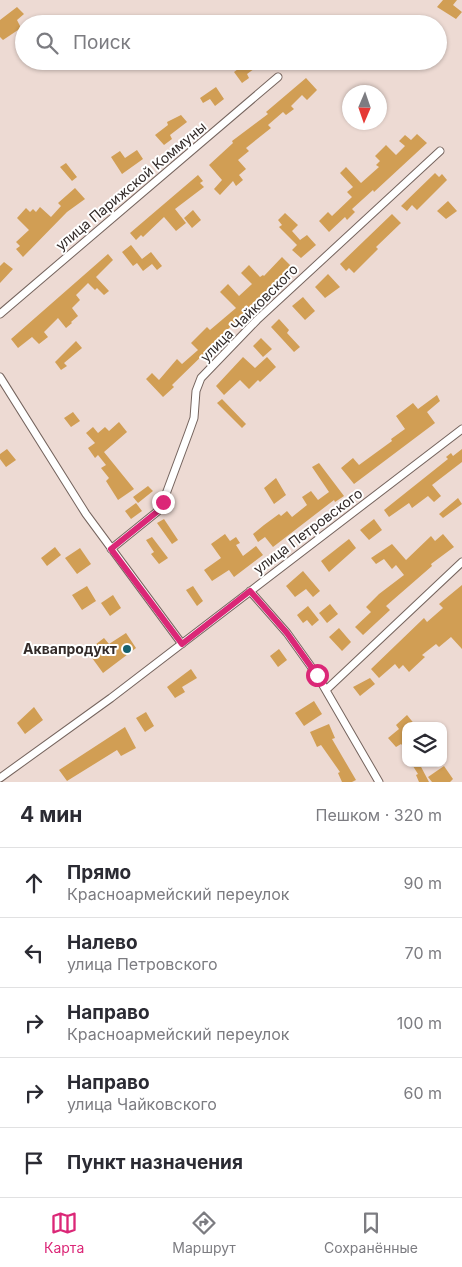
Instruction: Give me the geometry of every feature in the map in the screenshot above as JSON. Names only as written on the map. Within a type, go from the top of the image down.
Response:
[{"type":"street","name":"улица Парижской Коммуны","points":[[0,314],[278,77]]},
{"type":"street","name":"улица Чайковского","points":[[111,549],[158,511],[163,502],[190,432],[196,391],[201,378],[257,320],[440,151]]},
{"type":"street","points":[[0,377],[86,514],[182,644]]},
{"type":"street","name":"улица Петровского","points":[[0,778],[182,644],[462,429]]},
{"type":"street","points":[[326,690],[462,562]]},
{"type":"street","points":[[250,591],[287,633],[326,690],[379,782]]},
{"type":"building","points":[[443,0],[457,0],[453,5],[462,12],[456,19],[437,7]]},
{"type":"building","points":[[17,7],[24,14],[15,15],[15,32],[3,40],[0,37],[0,20]]},
{"type":"building","points":[[237,70],[253,70],[247,74],[249,78],[242,83],[234,72]]},
{"type":"building","points":[[306,78],[317,90],[307,100],[302,95],[291,106],[294,109],[286,115],[283,112],[268,125],[271,128],[246,148],[249,151],[238,160],[246,169],[239,175],[243,180],[236,186],[233,181],[220,195],[214,189],[222,180],[209,165],[233,143],[232,141],[268,114],[266,112]]},
{"type":"building","points":[[216,87],[224,99],[215,106],[210,99],[203,103],[200,98]]},
{"type":"building","points":[[181,115],[187,122],[170,135],[172,139],[164,145],[155,135],[168,125],[167,122]]},
{"type":"building","points":[[417,134],[427,143],[374,192],[373,190],[352,209],[355,212],[347,220],[345,217],[329,232],[319,221],[328,212],[332,216],[352,197],[347,192],[353,187],[340,173],[346,167],[361,183],[379,167],[376,165],[380,161],[375,156],[386,145],[396,155],[405,146],[399,141],[405,135],[411,140]]},
{"type":"building","points":[[137,150],[143,159],[122,174],[111,157],[120,151],[125,158]]},
{"type":"building","points":[[66,163],[77,177],[72,181],[60,167]]},
{"type":"building","points":[[435,173],[439,177],[442,174],[447,180],[417,210],[412,205],[407,211],[401,206]]},
{"type":"building","points":[[198,175],[203,181],[200,183],[204,187],[175,209],[186,223],[176,231],[164,217],[143,237],[141,235],[136,240],[130,233]]},
{"type":"building","points":[[75,188],[85,199],[67,212],[23,257],[16,249],[20,246],[16,242],[29,230],[17,218],[26,208],[30,212],[33,209],[36,212],[40,207],[51,217],[61,206],[58,203]]},
{"type":"building","points":[[448,201],[457,211],[446,219],[437,211]]},
{"type":"building","points":[[193,210],[201,220],[192,228],[184,218]]},
{"type":"building","points":[[285,213],[298,225],[292,231],[300,240],[307,235],[316,245],[301,258],[292,250],[297,245],[279,227],[282,225],[278,220]]},
{"type":"building","points":[[392,214],[401,223],[376,247],[378,249],[354,273],[349,268],[346,271],[340,264]]},
{"type":"building","points":[[131,245],[142,259],[151,252],[162,266],[157,270],[152,264],[143,271],[137,263],[133,266],[122,252]]},
{"type":"building","points":[[108,254],[113,260],[96,277],[109,291],[104,295],[88,283],[76,295],[80,300],[72,308],[78,316],[72,323],[66,328],[58,318],[44,332],[48,337],[39,344],[32,337],[18,348],[11,339]]},
{"type":"building","points":[[282,257],[293,268],[211,345],[172,385],[174,387],[163,397],[146,379],[152,373],[159,380],[177,359],[182,364],[198,350],[191,343],[207,327],[210,330],[236,308],[220,292],[228,284],[239,296],[252,284],[241,273],[249,265],[260,277],[264,276]]},
{"type":"building","points":[[4,262],[13,269],[0,283],[0,266]]},
{"type":"building","points":[[328,274],[340,287],[325,298],[315,287]]},
{"type":"building","points":[[303,297],[315,311],[305,320],[292,306]]},
{"type":"building","points":[[279,319],[289,330],[287,333],[300,347],[294,352],[271,327]]},
{"type":"building","points":[[261,338],[272,349],[263,357],[253,346]]},
{"type":"building","points":[[76,341],[82,348],[64,363],[67,366],[61,370],[55,362]]},
{"type":"building","points":[[243,357],[255,368],[267,357],[276,367],[260,382],[258,380],[249,389],[240,380],[224,395],[216,386]]},
{"type":"building","points":[[437,395],[440,401],[427,412],[435,423],[354,484],[341,468],[353,458],[359,465],[392,441],[391,439],[405,429],[396,416],[413,403],[418,409]]},
{"type":"building","points":[[222,399],[246,424],[242,428],[217,403]]},
{"type":"building","points":[[73,412],[80,421],[71,427],[64,418]]},
{"type":"building","points":[[119,422],[127,432],[104,452],[134,489],[118,500],[106,481],[109,478],[101,468],[106,465],[98,455],[95,458],[88,448],[95,443],[86,433],[93,427],[98,433],[105,427],[109,431]]},
{"type":"building","points":[[7,449],[16,460],[6,467],[0,459],[0,454]]},
{"type":"building","points":[[462,449],[462,462],[432,485],[441,496],[434,502],[428,496],[412,508],[409,503],[389,517],[384,510],[448,459],[446,457],[451,453],[453,456]]},
{"type":"building","points":[[319,463],[344,496],[335,502],[334,500],[273,547],[265,537],[258,542],[253,534],[264,525],[279,514],[281,516],[287,511],[292,517],[307,505],[302,497],[311,491],[318,500],[329,492],[312,467]]},
{"type":"building","points":[[276,478],[286,495],[274,504],[264,488]]},
{"type":"building","points":[[148,486],[153,491],[138,503],[133,497]]},
{"type":"building","points":[[458,498],[462,504],[443,518],[439,514]]},
{"type":"building","points":[[136,503],[142,511],[131,519],[125,511]]},
{"type":"building","points":[[164,519],[178,540],[172,544],[157,523]]},
{"type":"building","points":[[374,519],[382,530],[369,540],[360,530]]},
{"type":"building","points":[[225,534],[230,541],[236,537],[240,543],[236,545],[243,556],[256,546],[263,555],[234,577],[229,570],[212,581],[204,570],[221,558],[211,544]]},
{"type":"building","points":[[443,534],[454,547],[431,564],[432,566],[386,606],[390,610],[363,635],[355,627],[371,612],[366,607],[379,594],[404,575],[396,565],[392,569],[384,559],[376,564],[371,558],[392,544],[406,560],[431,536],[435,541]]},
{"type":"building","points":[[152,537],[168,558],[159,564],[151,554],[154,552],[146,540]]},
{"type":"building","points":[[349,539],[356,548],[329,572],[321,561]]},
{"type":"building","points":[[55,547],[61,555],[47,566],[41,558]]},
{"type":"building","points":[[80,548],[91,564],[77,574],[65,558]]},
{"type":"building","points":[[303,571],[320,591],[313,597],[306,589],[295,597],[286,586]]},
{"type":"building","points":[[462,585],[462,649],[451,637],[439,647],[436,644],[422,655],[425,657],[409,672],[403,665],[399,669],[395,664],[379,678],[371,669],[424,618],[427,622],[443,608],[439,604]]},
{"type":"building","points":[[87,586],[96,601],[82,610],[72,595]]},
{"type":"building","points":[[193,586],[203,601],[197,606],[186,590]]},
{"type":"building","points":[[113,595],[121,608],[110,616],[101,603]]},
{"type":"building","points":[[330,604],[338,614],[327,623],[319,613]]},
{"type":"building","points":[[308,606],[319,620],[312,626],[307,620],[303,623],[297,615]]},
{"type":"building","points":[[339,628],[351,642],[342,651],[329,637]]},
{"type":"building","points":[[126,633],[136,648],[103,673],[87,651],[104,638],[109,644]]},
{"type":"building","points":[[279,649],[287,660],[278,667],[270,656]]},
{"type":"building","points":[[191,669],[197,678],[182,687],[185,692],[175,698],[167,687]]},
{"type":"building","points":[[370,678],[375,684],[360,696],[353,687]]},
{"type":"building","points":[[314,701],[322,714],[304,726],[295,713]]},
{"type":"building","points":[[34,707],[43,720],[25,734],[17,723]]},
{"type":"building","points":[[146,712],[154,726],[145,732],[136,718]]},
{"type":"building","points":[[407,715],[413,722],[402,722],[402,745],[396,747],[388,738],[399,729],[396,725]]},
{"type":"building","points":[[329,724],[335,738],[332,739],[356,780],[352,782],[342,782],[338,773],[340,772],[321,745],[317,747],[310,732]]},
{"type":"building","points":[[125,727],[136,748],[121,756],[117,750],[67,781],[59,770]]},
{"type":"building","points":[[414,767],[421,767],[429,782],[419,782],[416,775],[418,774]]},
{"type":"building","points":[[445,767],[453,779],[450,782],[432,782],[428,777]]},
{"type":"place","name":"Аквапродукт","points":[[127,649]]},
{"type":"route","points":[[163,502],[158,511],[111,549],[182,644],[250,591],[287,633],[317,675]]}]
